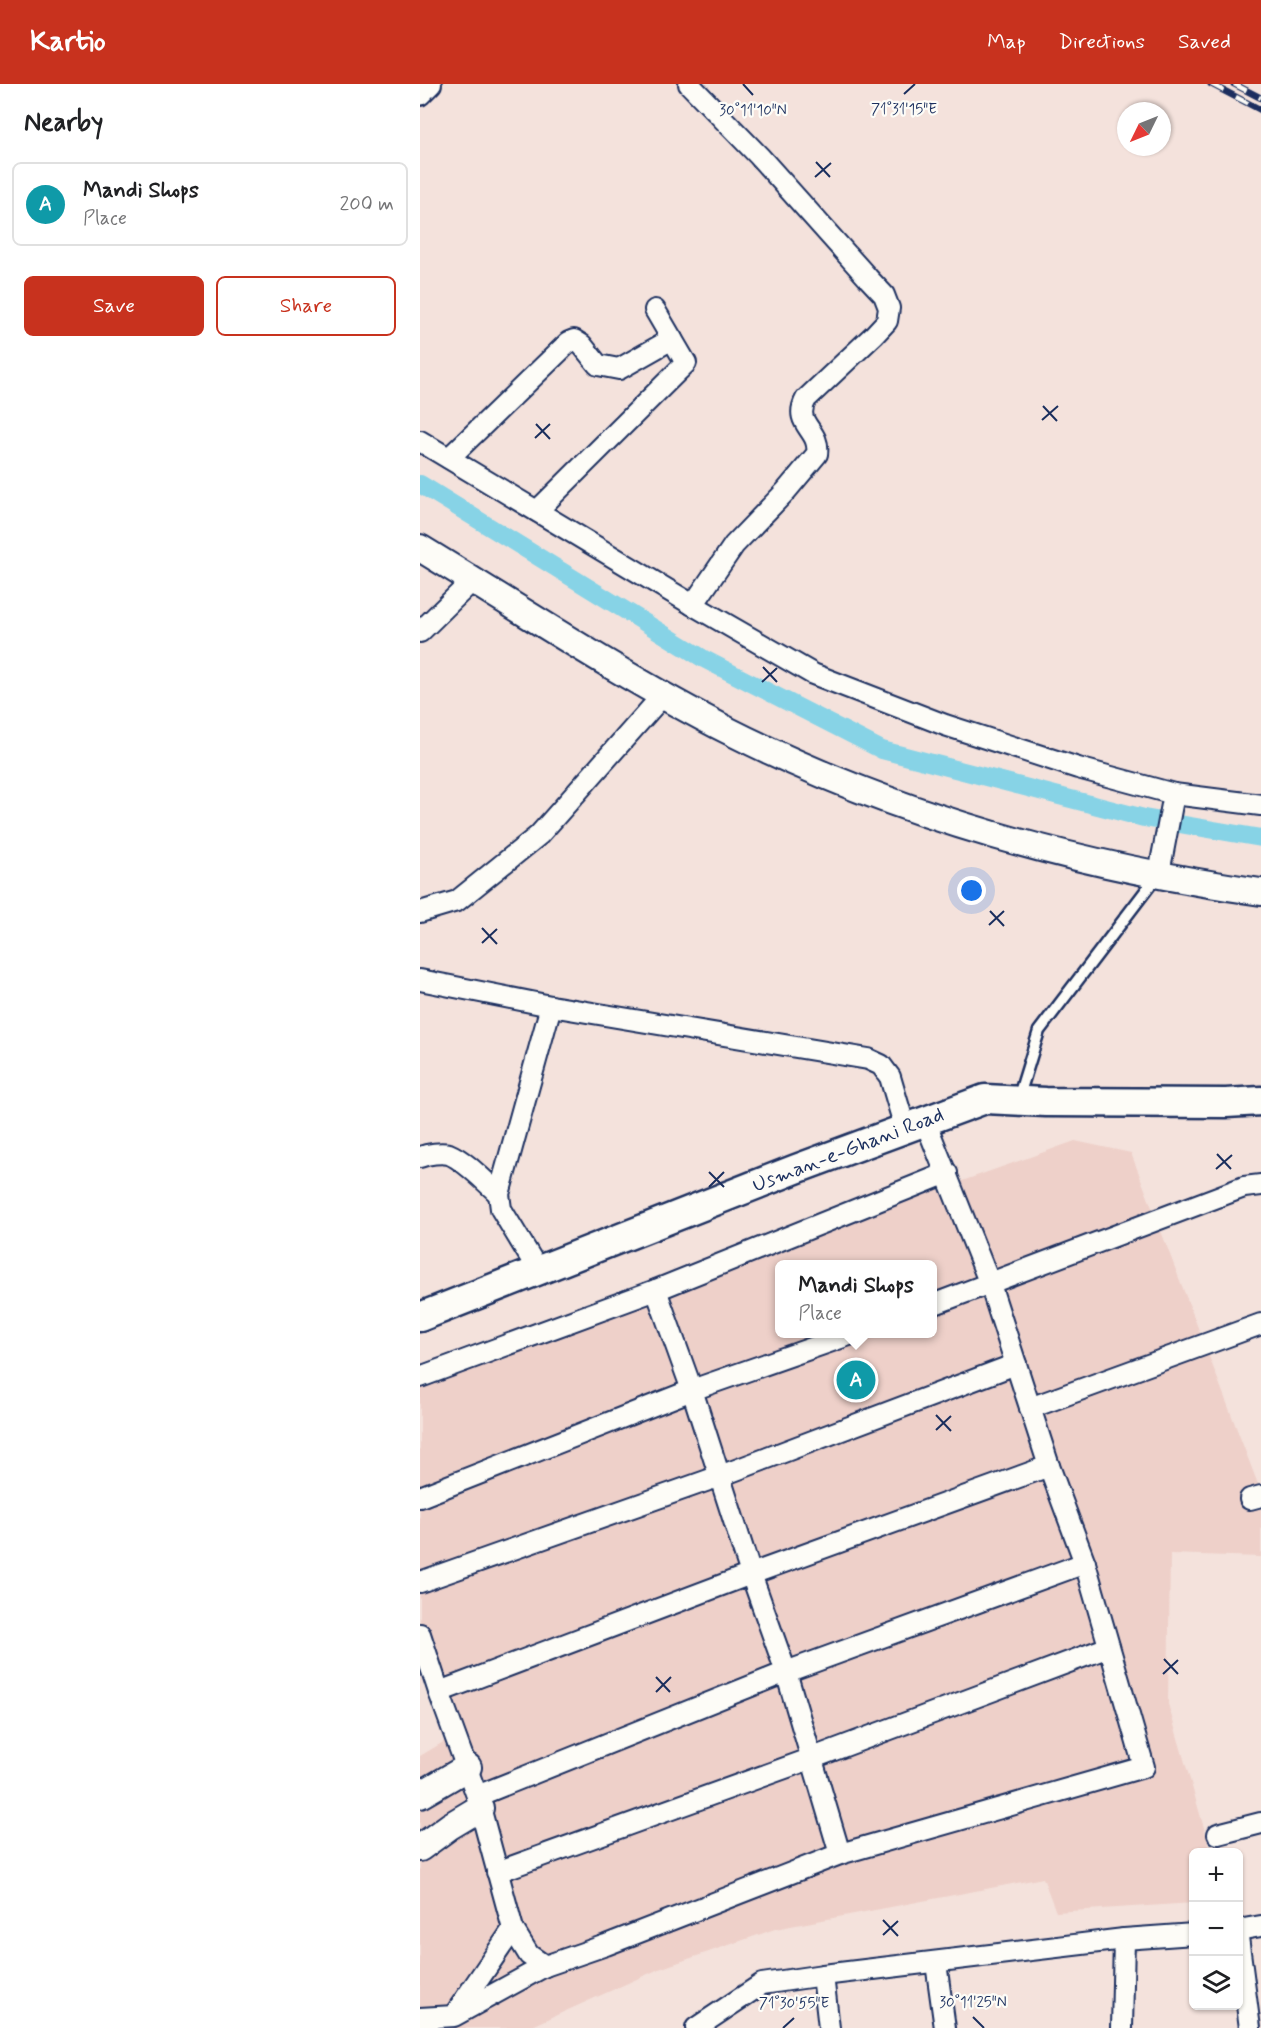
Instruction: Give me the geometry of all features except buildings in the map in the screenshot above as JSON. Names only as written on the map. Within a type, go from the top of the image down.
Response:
[{"type":"main road","name":"Usman-e-Ghani Road","points":[[420,1317],[796,1169],[985,1099],[1226,1104],[1261,1101]]},
{"type":"street","points":[[420,95],[431,84]]},
{"type":"street","points":[[689,84],[759,156],[884,295],[889,308],[887,321],[806,399],[801,410],[802,417],[819,446],[817,454],[786,491],[734,545],[693,605]]},
{"type":"street","points":[[537,511],[686,363],[654,310]]},
{"type":"street","points":[[449,458],[569,342],[574,340],[582,345],[597,365],[619,369],[672,339]]},
{"type":"street","points":[[420,441],[693,605],[813,674],[945,725],[1173,799],[1261,805]]},
{"type":"street","points":[[420,548],[663,695],[742,737],[818,772],[897,803],[1003,837],[1113,865],[1261,892]]},
{"type":"street","points":[[420,632],[473,580]]},
{"type":"street","points":[[420,912],[457,901],[538,836],[663,695]]},
{"type":"street","points":[[1159,873],[1173,799]]},
{"type":"street","points":[[420,980],[551,1006],[868,1059],[881,1065],[890,1077],[915,1125],[946,1173],[990,1284],[1048,1466],[1085,1563],[1144,1767],[840,1854],[617,1941],[544,1966],[448,2022],[420,2018]]},
{"type":"street","points":[[538,1270],[501,1209],[499,1194],[551,1006]]},
{"type":"street","points":[[420,1157],[426,1154],[448,1154],[473,1171],[499,1194]]},
{"type":"street","points":[[420,1377],[656,1290],[946,1173]]},
{"type":"street","points":[[937,1304],[1244,1187],[1261,1185]]},
{"type":"street","points":[[656,1290],[692,1390],[751,1574],[786,1672],[840,1854]]},
{"type":"street","points":[[1030,1408],[1261,1324]]},
{"type":"street","points":[[420,1497],[692,1390],[841,1338]]},
{"type":"street","points":[[420,1582],[720,1476],[1016,1364]]},
{"type":"street","points":[[439,1692],[751,1574],[1048,1466]]},
{"type":"street","points":[[420,1848],[479,1802],[786,1672],[1085,1563]]},
{"type":"street","points":[[420,1634],[439,1692],[468,1767],[513,1929],[529,1955],[544,1966]]},
{"type":"street","points":[[497,1872],[810,1759],[1109,1647]]},
{"type":"street","points":[[420,1795],[468,1767]]},
{"type":"street","points":[[1218,1834],[1261,1822]]},
{"type":"street","points":[[1243,1929],[1261,1926]]},
{"type":"street","points":[[448,2022],[513,1929]]},
{"type":"street","points":[[696,2028],[762,1984],[1124,1939],[1189,1934]]},
{"type":"street","points":[[1122,2028],[1124,1939]]},
{"type":"street","points":[[1241,1956],[1250,2028]]},
{"type":"street","points":[[936,1963],[945,2028]]},
{"type":"street","points":[[823,1975],[829,2028]]},
{"type":"lane","points":[[1018,1101],[1039,1032],[1159,873]]},
{"type":"shaded area","points":[[1075,1141],[1131,1153],[1261,1492],[1261,1557],[1170,1554],[1168,1704],[1210,1848],[1189,1848],[1189,1903],[1056,1912],[1043,1878],[775,1929],[659,1969],[528,2028],[420,2028],[420,1756],[445,1741],[420,1671],[420,1373]]},
{"type":"waterway","points":[[420,484],[704,659],[882,750],[1144,818],[1261,838]]},
{"type":"railway","points":[[1211,84],[1261,110]]},
{"type":"railway","points":[[1234,84],[1261,98]]},
{"type":"place","name":"Mandi Shops","points":[[856,1380]]}]
